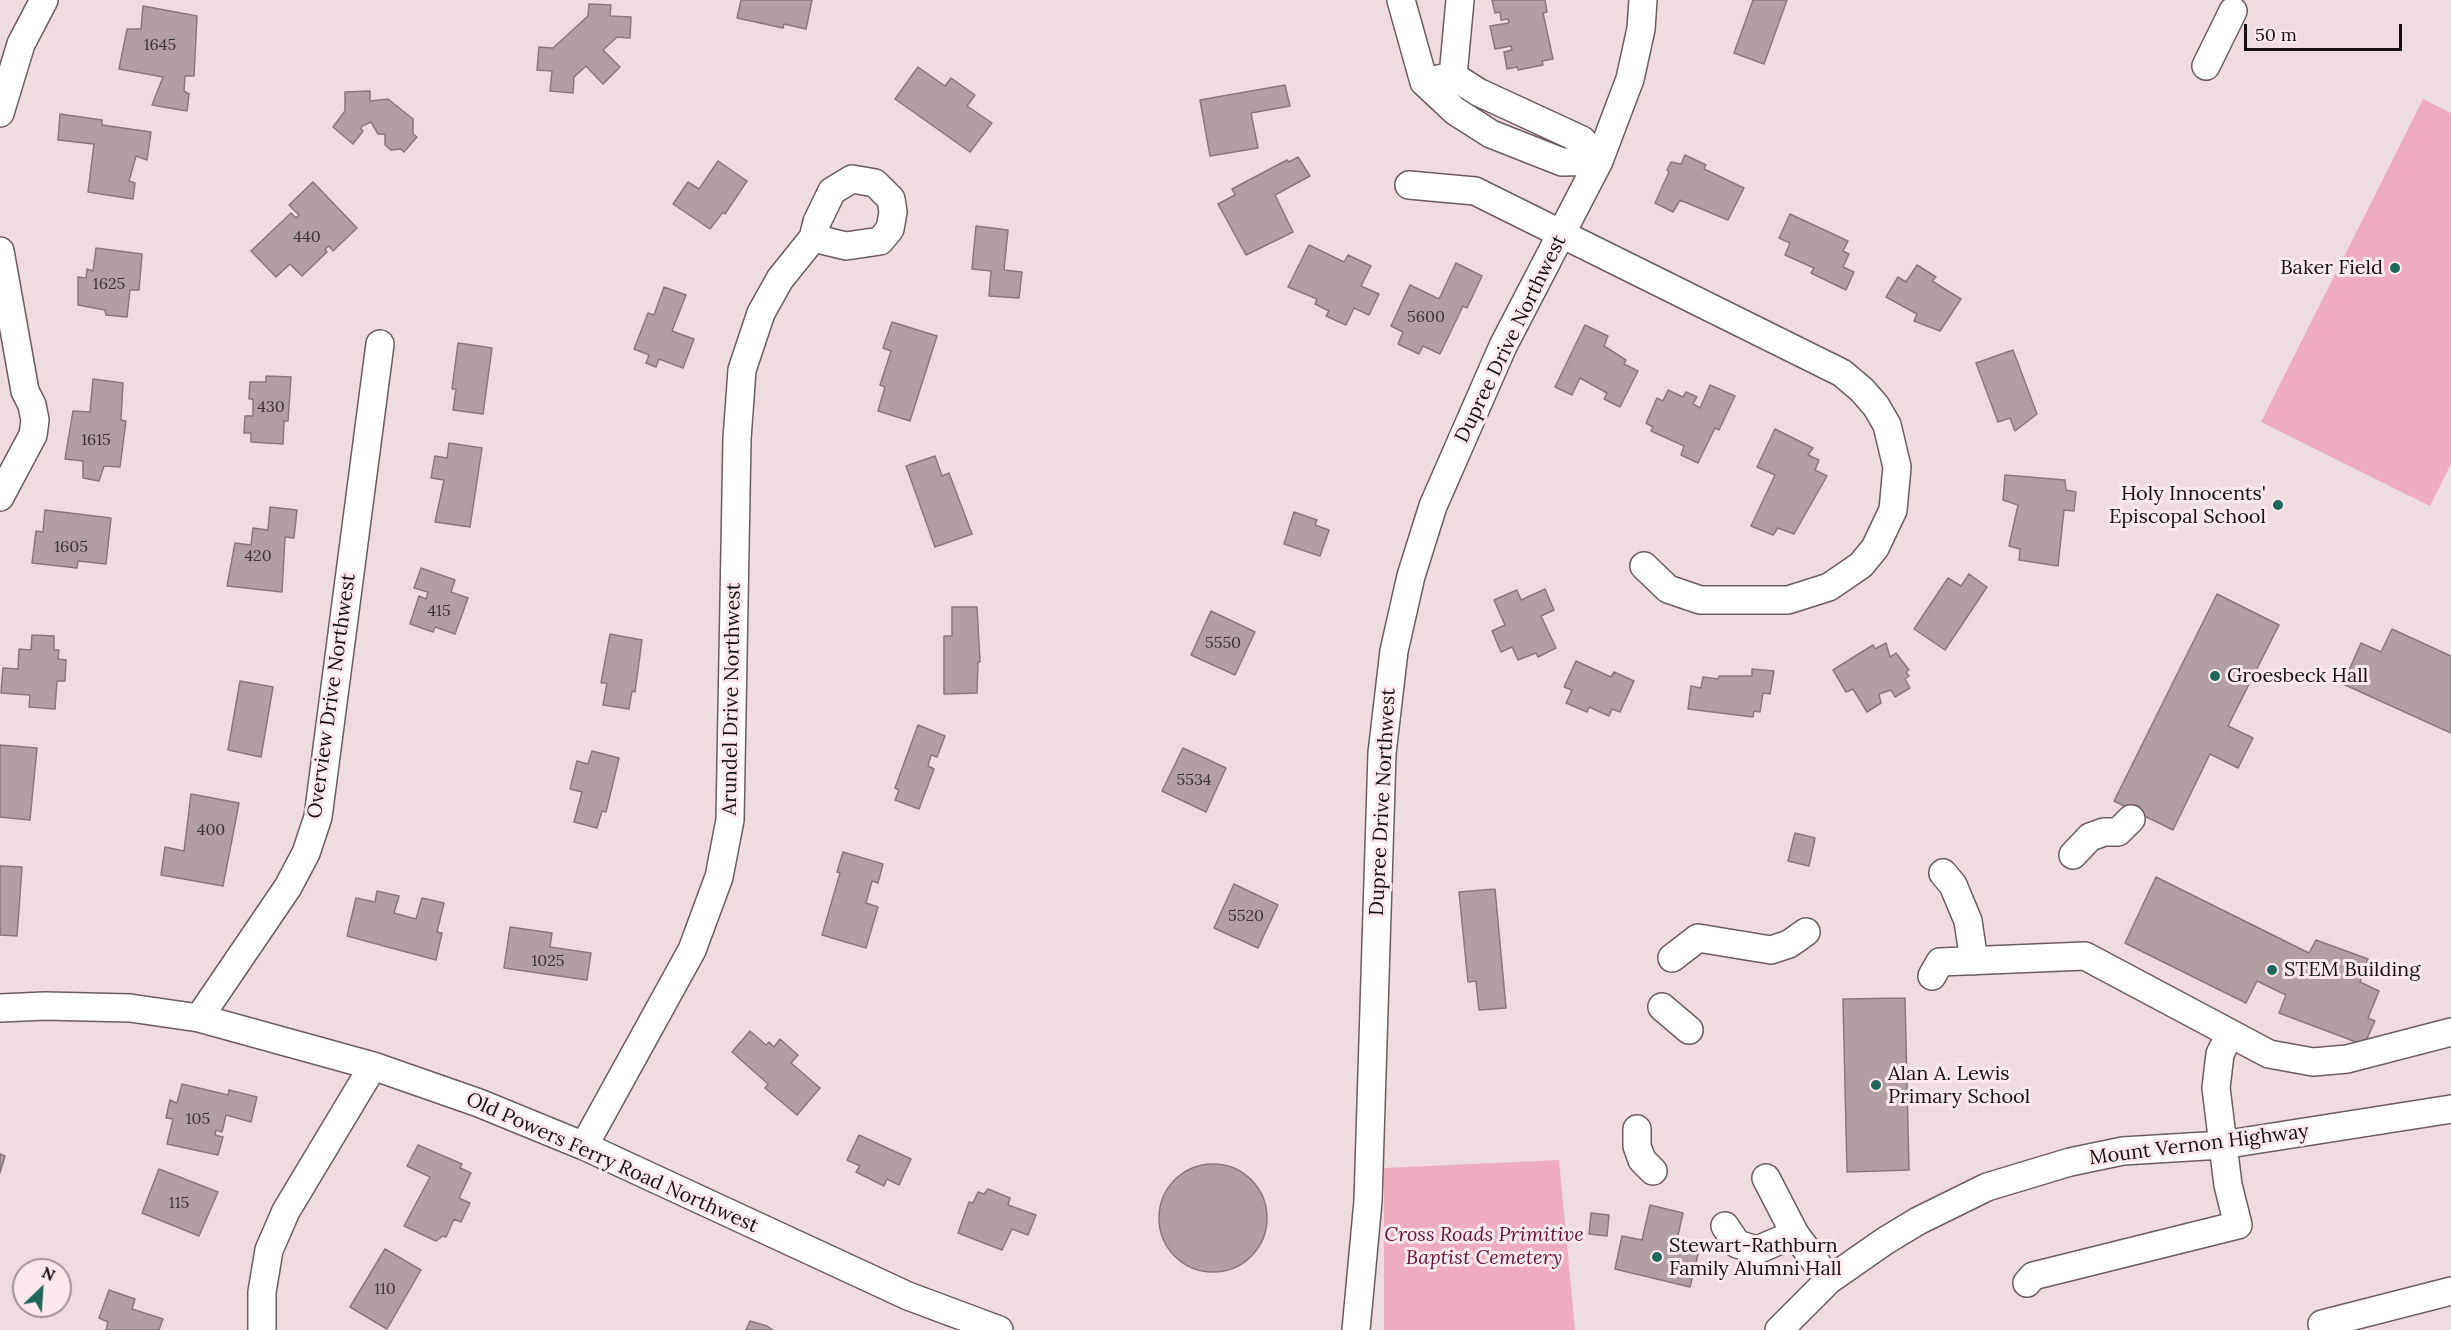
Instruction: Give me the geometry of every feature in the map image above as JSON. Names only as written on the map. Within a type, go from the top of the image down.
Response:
[{"type":"street","points":[[0,113],[21,45],[44,0]]},
{"type":"street","points":[[1401,0],[1424,82],[1455,111],[1491,134],[1562,162],[1599,162]]},
{"type":"street","points":[[1453,76],[1460,0]]},
{"type":"street","name":"Dupree Drive Northwest","points":[[1356,1330],[1368,1201],[1382,753],[1394,651],[1411,576],[1433,506],[1503,346],[1599,162],[1630,79],[1641,29],[1643,0]]},
{"type":"street","points":[[2206,66],[2233,12]]},
{"type":"street","points":[[1424,82],[1453,76],[1478,92],[1582,140],[1599,162]]},
{"type":"street","points":[[1408,185],[1475,191],[1842,373],[1876,406],[1894,446],[1897,489],[1886,530],[1861,565],[1829,587],[1788,600],[1700,600],[1668,589],[1644,566]]},
{"type":"street","name":"Arundel Drive Northwest","points":[[585,1146],[692,950],[719,877],[730,820],[737,439],[742,370],[762,313],[780,279],[800,249],[813,238]]},
{"type":"street","points":[[0,251],[25,391],[32,405],[35,420],[33,435],[0,497]]},
{"type":"street","name":"Overview Drive Northwest","points":[[199,1018],[288,887],[306,853],[318,817],[380,344]]},
{"type":"street","points":[[2073,855],[2090,837],[2104,832],[2118,832],[2131,819]]},
{"type":"street","points":[[1942,873],[1953,885],[1968,921],[1974,961]]},
{"type":"street","points":[[1672,958],[1698,938],[1771,950],[1789,944],[1806,932]]},
{"type":"street","points":[[1932,976],[1941,962],[2085,956],[2269,1054],[2313,1062],[2347,1059],[2451,1032]]},
{"type":"street","name":"Old Powers Ferry Road Northwest","points":[[0,1008],[45,1006],[130,1008],[199,1018],[373,1066],[479,1103],[585,1146],[908,1296],[999,1330]]},
{"type":"street","points":[[1662,1007],[1689,1030]]},
{"type":"street","points":[[2027,1282],[2033,1276],[2238,1225],[2222,1145],[2217,1071],[2220,1054],[2230,1034]]},
{"type":"street","points":[[262,1330],[262,1292],[269,1250],[286,1211],[373,1066]]},
{"type":"street","name":"Mount Vernon Highway","points":[[1779,1330],[1829,1280],[1918,1221],[1987,1187],[2070,1162],[2123,1151],[2222,1145],[2451,1108]]},
{"type":"street","points":[[1637,1129],[1636,1146],[1642,1160],[1653,1171]]},
{"type":"street","points":[[1767,1178],[1794,1234],[1829,1280]]},
{"type":"street","points":[[1725,1226],[1737,1244],[1757,1250],[1794,1234]]},
{"type":"street","points":[[2322,1324],[2451,1291]]},
{"type":"green space","name":"Baker Field","points":[[2423,99],[2451,113],[2451,464],[2430,506],[2261,422]]},
{"type":"green space","name":"Cross Roads Primitive Baptist Cemetery","points":[[1559,1160],[1575,1330],[1384,1330],[1384,1168]]},
{"type":"building","points":[[741,0],[812,0],[806,29],[784,24],[783,28],[737,18]]},
{"type":"building","points":[[1492,0],[1545,0],[1547,12],[1543,13],[1553,59],[1542,61],[1543,65],[1518,70],[1517,67],[1507,69],[1504,52],[1512,50],[1511,46],[1495,49],[1490,26],[1509,23],[1508,19],[1501,20],[1500,12],[1495,13]]},
{"type":"building","points":[[1753,0],[1787,0],[1764,64],[1734,53]]},
{"type":"building","points":[[589,4],[611,5],[610,16],[631,17],[630,38],[617,37],[603,50],[620,67],[603,84],[586,66],[574,77],[573,93],[550,91],[552,71],[537,70],[539,47],[553,48],[588,16]]},
{"type":"building","points":[[143,6],[197,16],[194,76],[185,76],[184,91],[189,94],[187,111],[152,105],[163,77],[119,69],[127,29],[141,29]]},
{"type":"building","points":[[918,67],[945,86],[951,78],[975,95],[967,106],[992,123],[970,152],[895,99]]},
{"type":"building","points":[[1285,85],[1290,106],[1251,113],[1258,148],[1210,156],[1200,100]]},
{"type":"building","points":[[370,91],[370,101],[388,99],[413,119],[413,134],[417,137],[404,152],[401,149],[391,150],[385,145],[385,134],[378,134],[371,122],[362,126],[363,131],[353,144],[333,127],[345,111],[345,92]]},
{"type":"building","points":[[60,114],[102,120],[102,125],[151,132],[147,160],[136,156],[129,181],[135,183],[133,199],[88,192],[94,144],[58,140]]},
{"type":"building","points":[[1685,155],[1706,165],[1704,169],[1744,188],[1728,220],[1680,200],[1673,212],[1655,203],[1671,162],[1681,164]]},
{"type":"building","points":[[1298,157],[1310,176],[1275,195],[1293,232],[1246,255],[1218,204],[1235,195],[1232,189],[1287,160],[1289,162]]},
{"type":"building","points":[[718,161],[747,181],[725,214],[723,212],[710,229],[673,204],[688,182],[699,189]]},
{"type":"building","points":[[313,182],[357,228],[333,251],[329,246],[325,249],[327,252],[302,276],[290,264],[276,277],[251,251],[291,213],[296,218],[299,215],[289,205]]},
{"type":"building","points":[[1790,214],[1848,241],[1843,251],[1849,254],[1843,267],[1854,272],[1846,290],[1811,273],[1814,268],[1785,255],[1790,243],[1779,238]]},
{"type":"building","points":[[976,226],[1008,230],[1004,270],[1022,272],[1019,298],[989,296],[991,271],[972,269]]},
{"type":"building","points":[[1309,245],[1344,262],[1348,255],[1371,266],[1361,286],[1379,294],[1369,315],[1354,308],[1346,325],[1326,316],[1329,311],[1315,304],[1317,299],[1288,287]]},
{"type":"building","points":[[96,248],[142,254],[139,290],[130,290],[127,317],[106,315],[105,310],[78,305],[78,277],[86,278],[87,269],[93,271]]},
{"type":"building","points":[[1456,263],[1482,276],[1467,308],[1463,306],[1440,354],[1423,346],[1419,354],[1398,344],[1403,332],[1391,326],[1410,285],[1439,299]]},
{"type":"building","points":[[1917,265],[1936,277],[1932,281],[1961,299],[1940,331],[1914,321],[1917,314],[1886,297],[1898,277],[1906,282]]},
{"type":"building","points":[[664,287],[686,295],[672,331],[694,339],[683,368],[659,359],[656,367],[646,363],[649,355],[634,349],[648,313],[654,315]]},
{"type":"building","points":[[892,322],[937,336],[910,421],[878,411],[885,387],[880,385],[891,351],[883,348]]},
{"type":"building","points":[[1585,325],[1608,336],[1604,346],[1626,360],[1624,364],[1638,371],[1620,407],[1604,399],[1607,393],[1580,378],[1572,395],[1555,387]]},
{"type":"building","points":[[458,343],[492,348],[483,414],[453,410],[456,389],[452,389]]},
{"type":"building","points":[[2013,350],[2037,414],[2015,431],[2010,418],[1998,422],[1976,363]]},
{"type":"building","points":[[266,376],[291,377],[288,421],[284,421],[283,444],[251,442],[251,433],[244,433],[245,416],[253,416],[253,399],[249,399],[250,382],[266,382]]},
{"type":"building","points":[[93,379],[123,383],[121,420],[126,421],[120,467],[104,466],[99,481],[83,478],[83,461],[65,459],[73,411],[90,412]]},
{"type":"building","points":[[1710,385],[1735,396],[1719,430],[1715,428],[1698,463],[1681,455],[1684,446],[1651,431],[1653,427],[1646,423],[1657,398],[1663,401],[1668,390],[1683,397],[1686,392],[1697,397],[1693,404],[1700,408]]},
{"type":"building","points":[[1775,429],[1813,448],[1808,455],[1819,460],[1815,470],[1827,476],[1794,534],[1778,528],[1773,535],[1751,526],[1775,475],[1757,467]]},
{"type":"building","points":[[449,443],[482,448],[470,527],[435,522],[444,480],[431,478],[435,456],[447,458]]},
{"type":"building","points":[[935,456],[942,476],[949,473],[972,534],[935,547],[906,466]]},
{"type":"building","points":[[2005,475],[2065,480],[2066,490],[2076,492],[2074,511],[2064,510],[2058,566],[2019,560],[2020,549],[2009,546],[2018,505],[2003,500]]},
{"type":"building","points":[[270,507],[297,510],[294,538],[285,537],[282,592],[227,586],[235,543],[251,545],[253,528],[268,530]]},
{"type":"building","points":[[45,510],[111,518],[106,564],[78,561],[77,568],[32,563],[36,531],[43,532]]},
{"type":"building","points":[[1294,512],[1317,520],[1315,525],[1329,530],[1320,556],[1284,544]]},
{"type":"building","points":[[421,568],[455,580],[451,592],[468,598],[455,634],[435,627],[433,632],[410,624],[419,596],[426,599],[428,592],[414,588]]},
{"type":"building","points":[[1969,574],[1987,587],[1945,650],[1914,629],[1948,578],[1961,586]]},
{"type":"building","points":[[1545,589],[1554,610],[1541,616],[1556,648],[1538,657],[1536,653],[1518,660],[1512,647],[1501,652],[1492,631],[1505,625],[1494,600],[1517,590],[1521,600]]},
{"type":"building","name":"Groesbeck Hall","points":[[2217,594],[2279,625],[2228,726],[2253,738],[2238,768],[2210,754],[2173,830],[2114,801]]},
{"type":"building","points":[[952,607],[977,607],[980,662],[978,662],[977,693],[944,694],[944,636],[952,636]]},
{"type":"building","points":[[1211,611],[1255,632],[1235,675],[1191,655]]},
{"type":"building","points":[[2392,629],[2451,656],[2451,733],[2343,684],[2361,643],[2381,652]]},
{"type":"building","points":[[610,634],[642,640],[635,692],[632,691],[629,709],[603,705],[607,683],[601,683]]},
{"type":"building","points":[[32,635],[54,636],[54,650],[59,650],[58,659],[66,660],[65,681],[57,681],[55,709],[29,707],[30,695],[1,693],[3,668],[18,669],[19,649],[31,650]]},
{"type":"building","points":[[1886,643],[1890,657],[1896,653],[1909,670],[1906,672],[1909,676],[1905,679],[1910,688],[1895,697],[1891,690],[1879,694],[1881,703],[1867,712],[1853,689],[1846,692],[1833,670],[1873,645],[1875,649]]},
{"type":"building","points":[[1576,661],[1611,677],[1614,672],[1634,681],[1620,712],[1612,709],[1609,716],[1589,707],[1587,712],[1566,703],[1572,690],[1564,687]]},
{"type":"building","points":[[1752,669],[1774,671],[1770,694],[1763,693],[1760,712],[1754,711],[1753,717],[1688,709],[1691,686],[1701,688],[1703,677],[1718,679],[1719,676],[1752,676]]},
{"type":"building","points":[[240,681],[273,687],[261,757],[228,750]]},
{"type":"building","points":[[918,725],[945,736],[937,757],[931,755],[928,766],[934,769],[919,809],[895,800],[899,790],[895,788]]},
{"type":"building","points":[[0,745],[37,748],[30,820],[0,817]]},
{"type":"building","points":[[1183,748],[1226,768],[1206,812],[1162,791]]},
{"type":"building","points":[[592,751],[619,758],[606,812],[602,811],[597,828],[574,822],[582,792],[570,789],[577,761],[588,764]]},
{"type":"building","points":[[191,794],[239,803],[223,886],[161,875],[165,847],[184,851]]},
{"type":"building","points":[[1795,833],[1815,838],[1809,866],[1788,861]]},
{"type":"building","points":[[843,852],[883,864],[878,883],[872,881],[866,903],[878,907],[866,948],[822,935],[840,873],[837,872]]},
{"type":"building","points":[[0,866],[22,867],[17,936],[0,935]]},
{"type":"building","name":"STEM Building","points":[[2156,877],[2309,953],[2316,940],[2368,959],[2360,982],[2379,991],[2368,1018],[2375,1021],[2364,1045],[2279,1013],[2286,995],[2257,981],[2246,1003],[2125,943]]},
{"type":"building","points":[[1234,884],[1278,905],[1258,948],[1214,928]]},
{"type":"building","points":[[1495,889],[1506,1008],[1479,1010],[1476,981],[1468,982],[1459,892]]},
{"type":"building","points":[[377,891],[399,896],[394,913],[416,919],[422,898],[444,903],[437,932],[442,933],[436,960],[347,936],[356,898],[375,902]]},
{"type":"building","points":[[510,927],[552,933],[550,947],[591,953],[587,980],[504,968]]},
{"type":"building","name":"Alan A. Lewis Primary School","points":[[1905,998],[1909,1170],[1847,1172],[1843,999]]},
{"type":"building","points":[[750,1031],[766,1045],[769,1042],[774,1047],[780,1039],[798,1055],[791,1063],[820,1088],[797,1115],[765,1088],[768,1084],[732,1052]]},
{"type":"building","points":[[182,1084],[228,1095],[229,1090],[257,1097],[251,1122],[226,1115],[222,1132],[216,1130],[215,1135],[223,1137],[218,1155],[167,1144],[173,1119],[166,1118],[170,1100],[177,1103]]},
{"type":"building","points":[[859,1135],[911,1159],[899,1185],[887,1179],[884,1186],[856,1172],[860,1166],[847,1160]]},
{"type":"building","points":[[418,1145],[462,1164],[460,1168],[471,1173],[459,1198],[470,1203],[461,1222],[454,1219],[446,1237],[443,1236],[436,1241],[404,1226],[430,1177],[407,1166]]},
{"type":"building","points":[[0,1154],[5,1156],[0,1173]]},
{"type":"building","points":[[1213,1164],[1234,1168],[1251,1180],[1263,1197],[1267,1218],[1263,1239],[1251,1256],[1234,1268],[1213,1272],[1192,1268],[1175,1256],[1163,1239],[1159,1218],[1163,1197],[1175,1180],[1192,1168]]},
{"type":"building","points":[[159,1169],[218,1192],[199,1236],[142,1213]]},
{"type":"building","points":[[988,1189],[1010,1198],[1008,1205],[1036,1215],[1028,1235],[1012,1229],[1002,1250],[958,1233],[969,1202],[973,1203],[978,1192],[984,1194]]},
{"type":"building","name":"Stewart-Rathburn Family Alumni Hall","points":[[1650,1205],[1683,1213],[1677,1240],[1700,1246],[1690,1287],[1615,1269],[1622,1236],[1642,1240]]},
{"type":"building","points":[[1591,1213],[1609,1215],[1607,1236],[1589,1234]]},
{"type":"building","points":[[385,1249],[421,1270],[387,1329],[350,1307]]},
{"type":"building","points":[[109,1290],[135,1299],[132,1309],[163,1319],[159,1330],[106,1330],[108,1322],[99,1318]]},
{"type":"building","points":[[750,1321],[767,1326],[773,1330],[746,1330]]},
{"type":"place","name":"Baker Field","points":[[2395,268]]},
{"type":"place","name":"Holy Innocents' Episcopal School","points":[[2278,505]]},
{"type":"place","name":"Groesbeck Hall","points":[[2215,676]]},
{"type":"place","name":"STEM Building","points":[[2272,970]]},
{"type":"place","name":"Alan A. Lewis Primary School","points":[[1876,1085]]},
{"type":"place","name":"Stewart-Rathburn Family Alumni Hall","points":[[1657,1257]]}]
